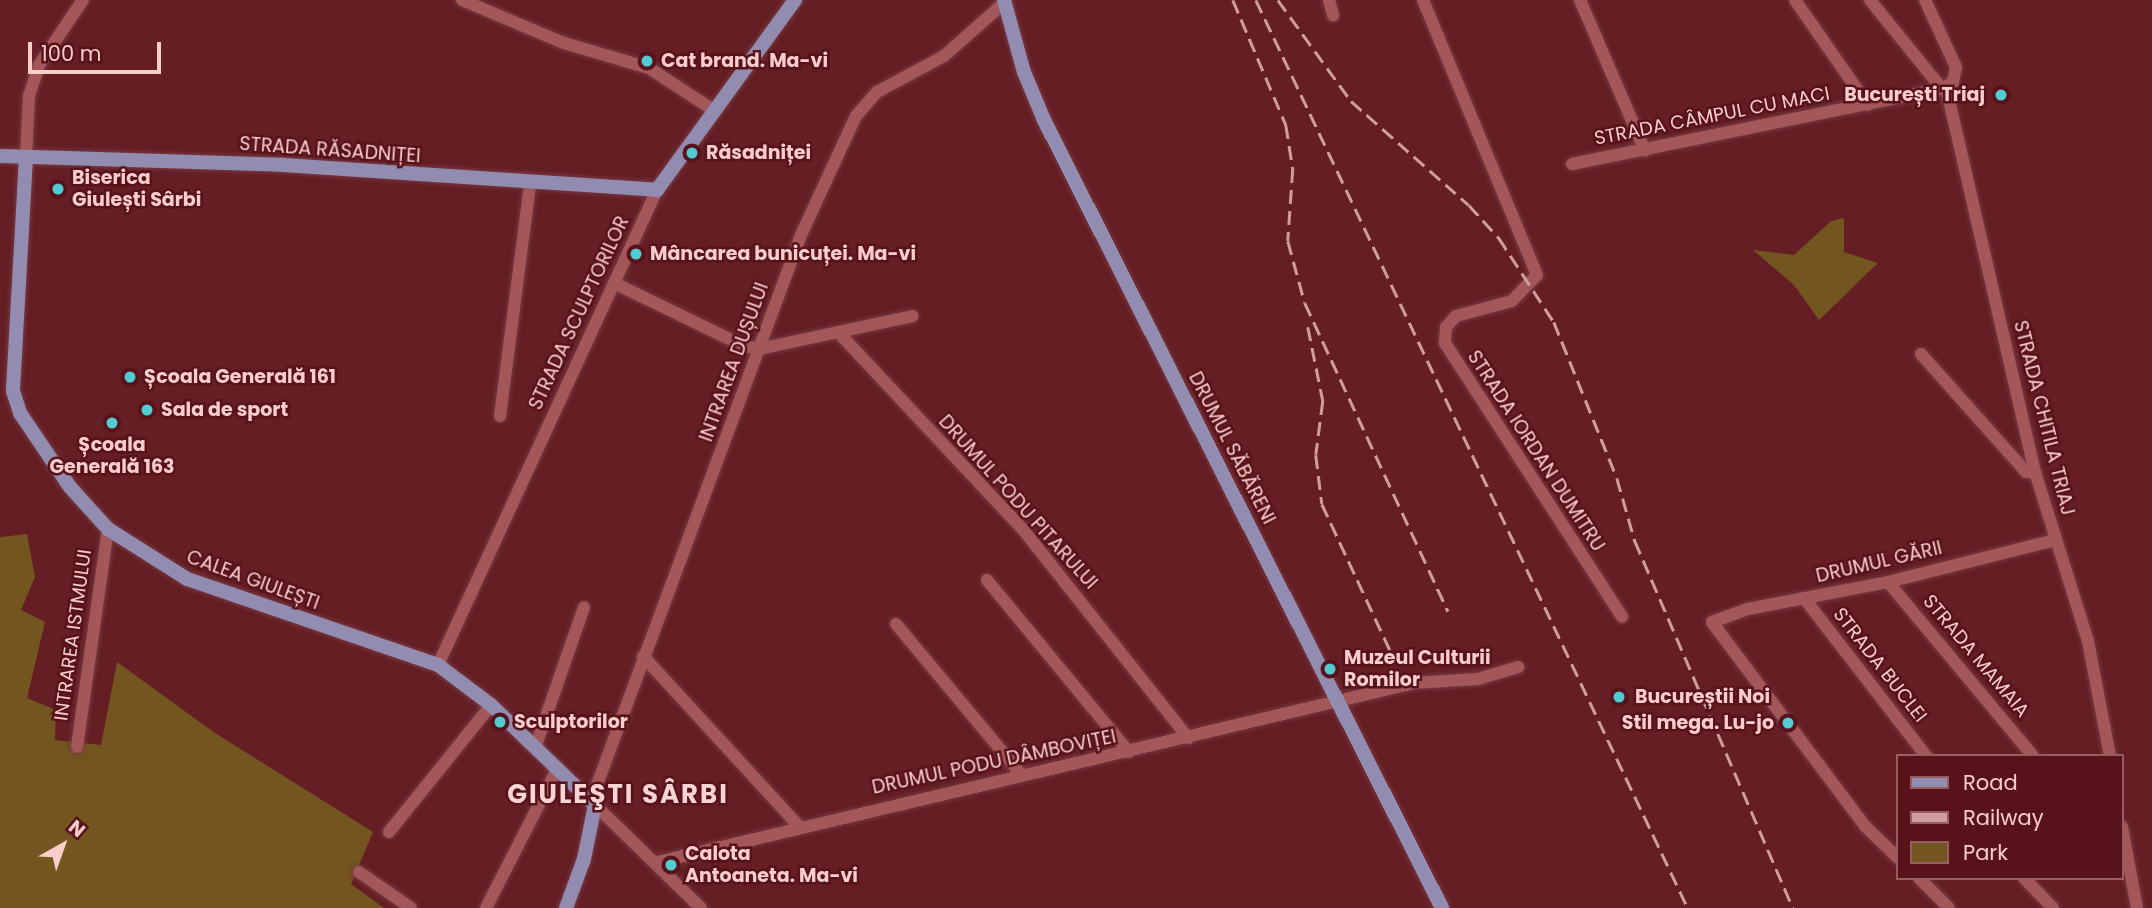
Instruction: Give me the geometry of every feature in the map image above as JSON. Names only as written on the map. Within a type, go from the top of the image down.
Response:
[{"type":"main road","name":"STRADA SCULPTORILOR","points":[[657,190],[795,0]]},
{"type":"main road","name":"DRUMUL SĂBĂRENI","points":[[1004,1],[1024,72],[1044,120],[1442,908]]},
{"type":"main road","name":"STRADA RĂSADNIȚEI","points":[[0,156],[282,165],[530,184],[657,190]]},
{"type":"main road","name":"CALEA GIULEȘTI","points":[[26,157],[13,391],[20,413],[70,487],[108,528],[187,579],[438,665],[491,705],[593,803]]},
{"type":"main road","points":[[565,908],[584,859],[593,803]]},
{"type":"street","name":"CALEA GIULEȘTI","points":[[26,157],[29,96],[39,65],[83,0]]},
{"type":"street","points":[[462,0],[564,43],[649,68],[715,111]]},
{"type":"street","points":[[1329,0],[1333,15]]},
{"type":"street","name":"STRADA IORDAN DUMITRU","points":[[1423,0],[1537,275],[1512,300],[1457,316],[1446,327],[1445,343],[1622,617]]},
{"type":"street","points":[[1580,0],[1645,151]]},
{"type":"street","points":[[1795,0],[1868,105]]},
{"type":"street","points":[[1870,0],[1944,88],[1955,78],[1956,67],[1925,0]]},
{"type":"street","name":"INTRAREA DUȘULUI","points":[[593,803],[643,656],[801,235],[856,116],[877,92],[944,56],[1004,1]]},
{"type":"street","name":"STRADA CÂMPUL CU MACI","points":[[1572,164],[1944,88]]},
{"type":"street","name":"STRADA CHITILA TRIAJ","points":[[1944,88],[2035,472],[2088,641],[2109,754]]},
{"type":"street","points":[[500,415],[530,184]]},
{"type":"street","name":"STRADA SCULPTORILOR","points":[[438,665],[657,190]]},
{"type":"street","points":[[614,283],[744,346],[759,349],[913,316]]},
{"type":"street","name":"DRUMUL PODU PITARULUI","points":[[838,332],[1025,532],[1188,738]]},
{"type":"street","points":[[1921,354],[2026,472],[2035,472]]},
{"type":"street","name":"INTRAREA ISTMULUI","points":[[77,747],[108,528]]},
{"type":"street","name":"DRUMUL GĂRII","points":[[1896,856],[1865,826],[1712,622],[1742,610],[1888,582],[2055,540]]},
{"type":"street","points":[[987,580],[1129,752]]},
{"type":"street","name":"STRADA MAMAIA","points":[[1888,582],[2031,754]]},
{"type":"street","name":"STRADA BUCLEI","points":[[1804,598],[1924,754]]},
{"type":"street","points":[[535,748],[584,607]]},
{"type":"street","points":[[896,624],[1021,774]]},
{"type":"street","points":[[643,656],[799,826]]},
{"type":"street","points":[[1338,700],[1414,682],[1478,679],[1518,667]]},
{"type":"street","name":"DRUMUL PODU DÂMBOVIȚEI","points":[[658,862],[799,826],[1021,774],[1129,752],[1338,700]]},
{"type":"street","points":[[389,832],[491,705]]},
{"type":"street","points":[[486,908],[556,769]]},
{"type":"street","points":[[593,803],[658,862],[701,908]]},
{"type":"street","points":[[2124,838],[2137,908]]},
{"type":"street","points":[[2124,866],[2131,875]]},
{"type":"street","points":[[359,872],[411,908]]},
{"type":"street","points":[[1921,880],[1949,908]]},
{"type":"street","points":[[2026,880],[2053,908]]},
{"type":"green space","points":[[1844,218],[1844,252],[1878,263],[1819,320],[1794,285],[1753,250],[1794,255],[1831,221]]},
{"type":"green space","points":[[27,534],[35,577],[21,610],[45,622],[27,698],[56,710],[55,740],[101,745],[117,662],[215,733],[373,832],[351,884],[384,908],[0,908],[0,537]]},
{"type":"railway","points":[[1233,0],[1286,125],[1293,169],[1288,241],[1305,303],[1448,611]]},
{"type":"railway","points":[[1256,0],[1688,908]]},
{"type":"railway","points":[[1278,0],[1351,101],[1469,205],[1499,238],[1554,322],[1617,478],[1635,541],[1793,908]]},
{"type":"railway","points":[[1308,327],[1323,401],[1316,455],[1322,504],[1390,650]]},
{"type":"place","name":"Cat brand. Ma-vi","points":[[647,61]]},
{"type":"place","name":"București Triaj","points":[[2001,95]]},
{"type":"place","name":"Răsadniței","points":[[692,153]]},
{"type":"place","name":"Biserica Giulești Sârbi","points":[[58,189]]},
{"type":"place","name":"Mâncarea bunicuței. Ma-vi","points":[[636,254]]},
{"type":"place","name":"Școala Generală 161","points":[[130,377]]},
{"type":"place","name":"Sala de sport","points":[[147,410]]},
{"type":"place","name":"Școala Generală 163","points":[[112,423]]},
{"type":"place","name":"Muzeul Culturii Romilor","points":[[1330,669]]},
{"type":"place","name":"Bucureștii Noi","points":[[1619,697]]},
{"type":"place","name":"Sculptorilor","points":[[500,722]]},
{"type":"place","name":"Stil mega. Lu-jo","points":[[1788,723]]},
{"type":"place","name":"Calota Antoaneta. Ma-vi","points":[[671,865]]},
{"type":"district","name":"GIULEŞTI SÂRBI","points":[[618,795]]}]
